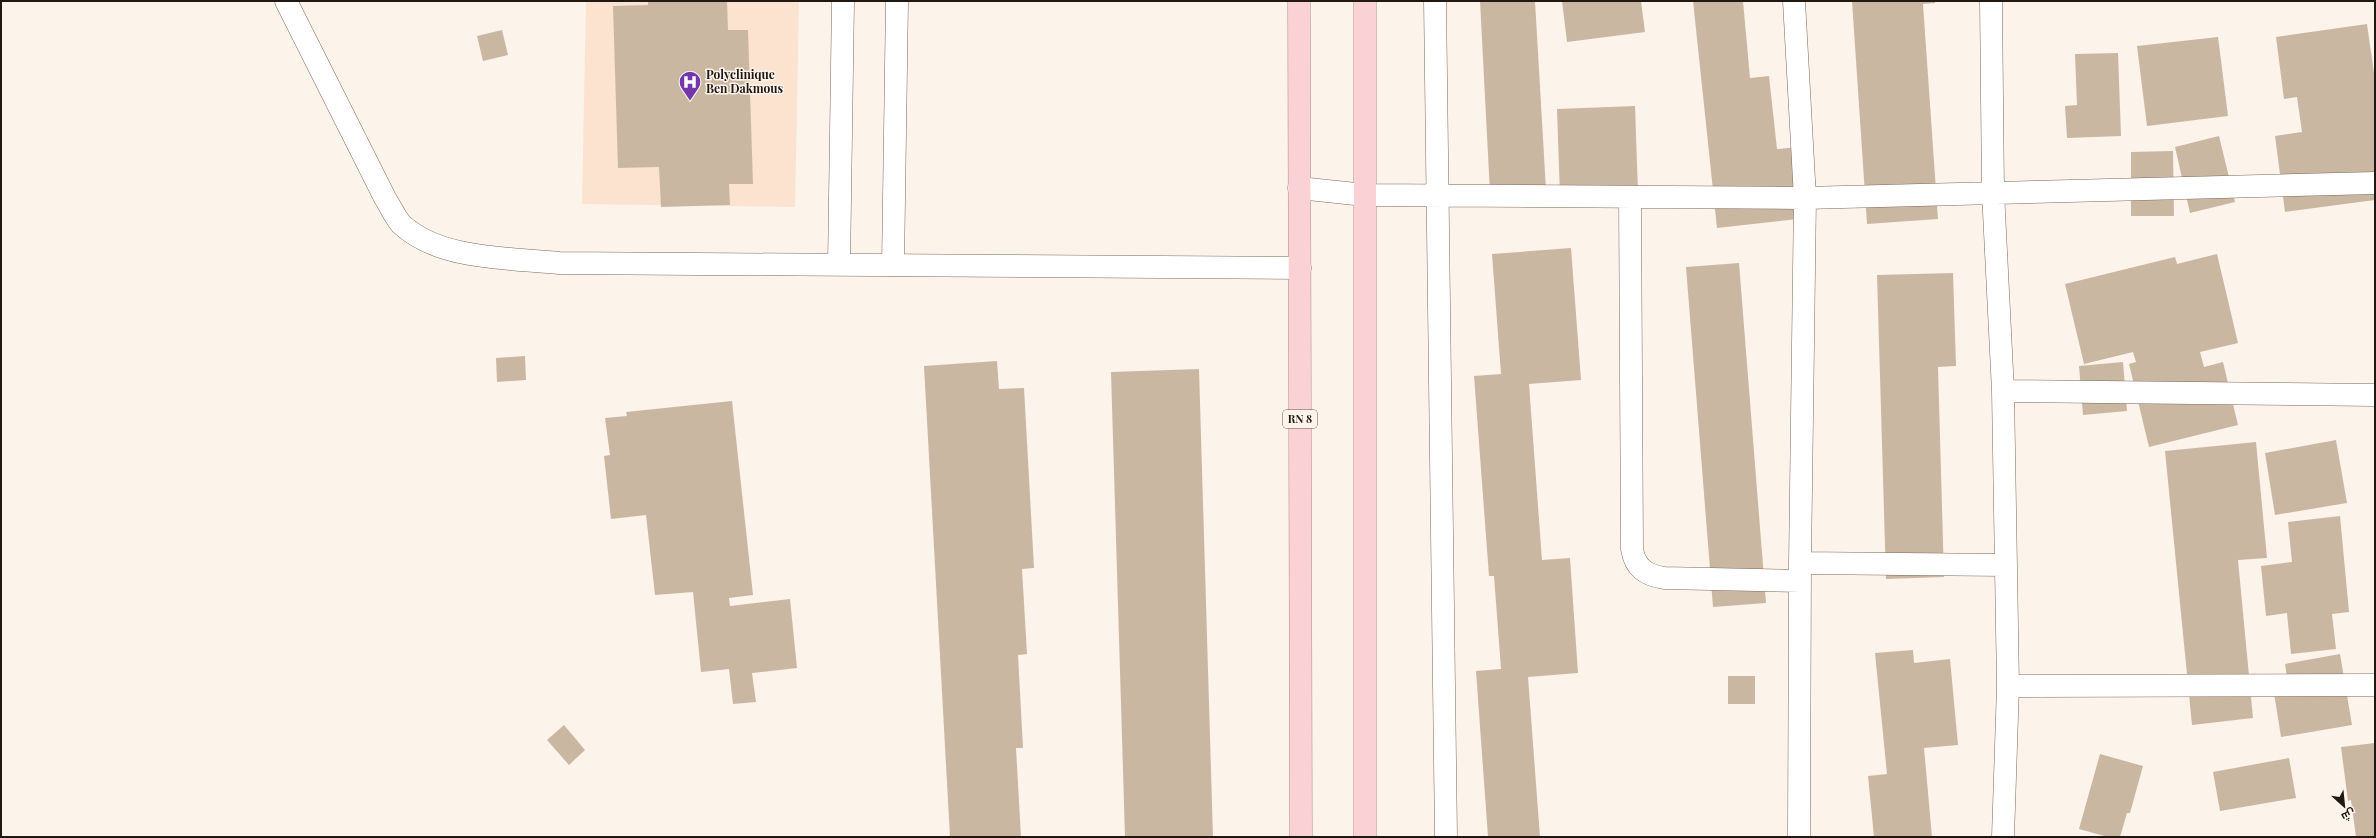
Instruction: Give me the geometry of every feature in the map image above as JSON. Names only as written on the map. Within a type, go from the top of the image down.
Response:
[{"type":"highway","name":"RN 8","points":[[1299,1],[1301,837]]},
{"type":"highway","points":[[1365,1],[1365,837]]},
{"type":"street","points":[[286,1],[385,198],[400,223],[428,242],[446,249],[487,256],[559,263],[1300,268]]},
{"type":"street","points":[[839,265],[843,1]]},
{"type":"street","points":[[893,265],[897,1]]},
{"type":"street","points":[[1435,1],[1446,837]]},
{"type":"street","points":[[1794,1],[1805,198],[1800,572],[1799,837]]},
{"type":"street","points":[[1991,1],[1993,192],[2003,391],[2008,686],[2002,837]]},
{"type":"street","points":[[1299,188],[1365,195],[1805,198],[2375,183]]},
{"type":"street","points":[[1630,197],[1632,549],[1637,564],[1650,574],[1664,578],[2005,565]]},
{"type":"street","points":[[2003,391],[2375,395]]},
{"type":"street","points":[[2008,686],[2375,684]]},
{"type":"shaded area","name":"Polyclinique Ben Dakmous","points":[[586,1],[799,1],[795,207],[582,204]]},
{"type":"building","points":[[648,1],[727,1],[728,30],[748,30],[753,184],[729,184],[730,205],[661,207],[659,167],[618,168],[613,6],[648,5]]},
{"type":"building","points":[[1480,1],[1535,1],[1546,190],[1490,193]]},
{"type":"building","points":[[1562,1],[1641,1],[1645,32],[1567,42]]},
{"type":"building","points":[[1693,1],[1743,1],[1750,78],[1769,76],[1777,149],[1798,147],[1806,218],[1717,228]]},
{"type":"building","points":[[1852,1],[1935,1],[1935,3],[1923,4],[1938,219],[1867,224]]},
{"type":"building","points":[[2367,24],[2375,80],[2375,200],[2285,212],[2275,136],[2302,132],[2297,97],[2284,99],[2276,37]]},
{"type":"building","points":[[502,30],[508,55],[483,61],[477,36]]},
{"type":"building","points":[[2218,37],[2228,116],[2147,126],[2137,46]]},
{"type":"building","points":[[2118,53],[2121,136],[2067,138],[2065,106],[2077,105],[2075,54]]},
{"type":"building","points":[[1635,106],[1638,193],[1560,196],[1557,109]]},
{"type":"building","points":[[2219,136],[2235,202],[2190,213],[2175,147]]},
{"type":"building","points":[[2173,151],[2174,216],[2131,216],[2131,152]]},
{"type":"building","points":[[1571,248],[1581,380],[1529,384],[1542,560],[1570,558],[1578,673],[1528,677],[1540,837],[1488,837],[1476,671],[1501,669],[1494,576],[1489,576],[1474,376],[1501,374],[1492,254]]},
{"type":"building","points":[[2217,254],[2238,343],[2200,352],[2204,367],[2223,362],[2238,425],[2149,447],[2129,364],[2136,362],[2133,352],[2084,364],[2065,284],[2175,257],[2177,264]]},
{"type":"building","points":[[1739,263],[1766,603],[1713,607],[1686,267]]},
{"type":"building","points":[[1953,273],[1956,366],[1938,367],[1944,577],[1886,579],[1877,275]]},
{"type":"building","points":[[525,356],[526,380],[497,382],[496,358]]},
{"type":"building","points":[[997,361],[999,389],[1024,388],[1034,568],[1022,569],[1027,654],[1018,655],[1023,748],[1016,748],[1021,837],[950,837],[924,366]]},
{"type":"building","points":[[2123,362],[2127,411],[2083,415],[2079,366]]},
{"type":"building","points":[[1199,369],[1213,837],[1125,837],[1111,372]]},
{"type":"building","points":[[732,401],[753,595],[729,598],[730,606],[790,599],[797,668],[752,673],[756,702],[733,704],[729,669],[701,672],[693,592],[655,595],[646,515],[611,519],[604,456],[610,455],[605,418],[627,416],[626,412]]},
{"type":"building","points":[[2336,440],[2347,503],[2275,515],[2265,453]]},
{"type":"building","points":[[2256,442],[2267,558],[2238,560],[2253,718],[2192,725],[2165,451]]},
{"type":"building","points":[[2340,516],[2349,612],[2332,614],[2336,649],[2291,654],[2287,613],[2266,616],[2261,566],[2292,562],[2288,522]]},
{"type":"building","points":[[1913,650],[1914,663],[1950,659],[1958,745],[1924,748],[1932,837],[1874,837],[1868,776],[1887,774],[1875,653]]},
{"type":"building","points":[[2340,654],[2352,725],[2281,737],[2274,693],[2289,690],[2285,664]]},
{"type":"building","points":[[1728,676],[1755,676],[1755,704],[1728,704]]},
{"type":"building","points":[[564,725],[585,750],[569,765],[547,740]]},
{"type":"building","points":[[2375,743],[2375,836],[2356,837],[2351,800],[2348,801],[2341,747]]},
{"type":"building","points":[[2100,754],[2143,766],[2130,813],[2127,813],[2120,837],[2108,837],[2079,829]]},
{"type":"building","points":[[2289,758],[2296,798],[2220,811],[2213,772]]},
{"type":"place","name":"Polyclinique Ben Dakmous","points":[[690,102]]}]
